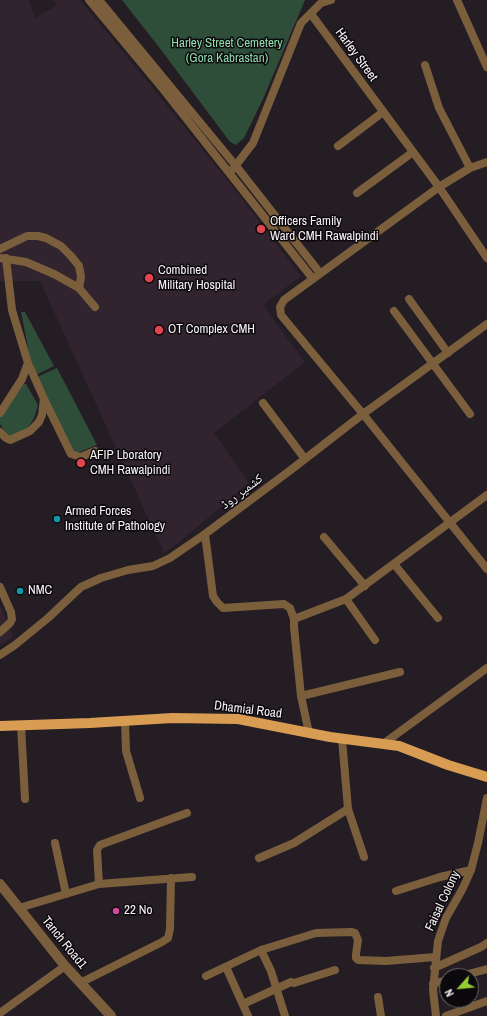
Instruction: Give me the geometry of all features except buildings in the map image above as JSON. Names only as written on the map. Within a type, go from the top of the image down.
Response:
[{"type":"main road","name":"Dhamial Road","points":[[0,726],[172,718],[238,719],[342,739],[399,746],[448,765],[487,777]]},
{"type":"street","points":[[89,0],[230,173],[313,279]]},
{"type":"street","points":[[99,0],[236,166],[320,273]]},
{"type":"street","points":[[230,173],[253,143],[301,23],[321,3],[331,0]]},
{"type":"street","points":[[457,0],[487,67]]},
{"type":"street","name":"Harley Street","points":[[311,14],[439,187],[487,258]]},
{"type":"street","points":[[425,65],[439,108],[470,168]]},
{"type":"street","points":[[338,146],[383,112]]},
{"type":"street","points":[[357,193],[412,152]]},
{"type":"street","points":[[487,162],[470,168],[439,187],[284,300],[280,307],[281,315],[363,414],[487,569]]},
{"type":"street","points":[[0,249],[27,236],[46,238],[61,246],[78,266],[81,276],[78,288]]},
{"type":"street","points":[[95,307],[78,288],[54,274],[26,262],[3,258],[12,310],[28,363],[44,399],[71,454],[81,458],[95,451]]},
{"type":"street","points":[[409,299],[448,353]]},
{"type":"street","points":[[394,311],[470,414]]},
{"type":"street","name":"کشمیر روڈ","points":[[0,655],[15,645],[48,618],[81,587],[101,578],[128,570],[153,566],[170,558],[205,534],[306,459],[363,414],[487,324]]},
{"type":"street","points":[[0,414],[22,378],[28,363]]},
{"type":"street","points":[[0,432],[10,440],[30,430],[39,422],[42,415],[44,399]]},
{"type":"street","points":[[263,403],[306,459]]},
{"type":"street","points":[[294,619],[346,599],[487,495]]},
{"type":"street","points":[[205,534],[213,596],[223,608],[284,604],[290,608],[294,619],[301,696],[309,733]]},
{"type":"street","points":[[324,537],[365,586]]},
{"type":"street","points":[[394,564],[438,618]]},
{"type":"street","points":[[0,587],[11,612],[12,619],[10,623],[0,632]]},
{"type":"street","points":[[346,599],[375,640]]},
{"type":"street","points":[[383,744],[486,670]]},
{"type":"street","points":[[301,696],[400,672]]},
{"type":"street","points":[[125,721],[126,751],[140,798]]},
{"type":"street","points":[[21,725],[25,799]]},
{"type":"street","points":[[342,739],[348,809],[364,857]]},
{"type":"street","name":"Faisal Colony","points":[[436,1016],[433,984],[435,956],[438,941],[446,918],[464,888],[471,870],[487,798]]},
{"type":"street","points":[[259,858],[294,842],[348,809]]},
{"type":"street","points":[[99,884],[97,850],[100,845],[187,813]]},
{"type":"street","points":[[55,843],[66,894]]},
{"type":"street","points":[[396,891],[440,877],[471,870]]},
{"type":"street","points":[[19,908],[99,884],[192,877]]},
{"type":"street","points":[[80,983],[168,938],[170,930],[171,878]]},
{"type":"street","name":"Tanch Road1","points":[[0,884],[65,966],[111,1016]]},
{"type":"street","points":[[206,976],[261,950],[316,933],[352,932],[357,936],[356,958],[358,960],[386,962],[435,956]]},
{"type":"street","points":[[434,968],[481,947],[487,942]]},
{"type":"street","points":[[261,950],[271,971],[285,1016]]},
{"type":"street","points":[[0,1013],[65,966]]},
{"type":"street","points":[[226,967],[248,1016]]},
{"type":"street","points":[[243,1004],[291,982],[294,983],[334,970]]},
{"type":"street","points":[[433,984],[439,982]]},
{"type":"street","points":[[378,997],[381,1016]]},
{"type":"street","points":[[446,1016],[487,1001]]},
{"type":"shaded area","name":"Combined Military Hospital","points":[[0,0],[29,0],[35,18],[57,5],[53,0],[80,0],[229,182],[301,276],[263,305],[305,362],[214,433],[249,483],[182,540],[164,553],[40,281],[0,281]]},
{"type":"shaded area","points":[[0,605],[13,637],[0,645]]},
{"type":"green space","name":"Harley Street Cemetery (Gora Kabrastan)","points":[[122,0],[305,0],[263,99],[244,138],[236,145],[230,142]]},
{"type":"green space","points":[[21,312],[25,312],[54,366],[36,375],[29,353]]},
{"type":"green space","points":[[57,368],[97,445],[77,453],[73,452],[37,377]]},
{"type":"green space","points":[[19,383],[26,384],[38,405],[34,418],[28,428],[12,437],[7,435],[0,424],[0,415]]},
{"type":"place","name":"Officers Family Ward CMH Rawalpindi","points":[[261,229]]},
{"type":"place","name":"Combined Military Hospital","points":[[149,278]]},
{"type":"place","name":"OT Complex CMH","points":[[159,330]]},
{"type":"place","name":"AFIP Lboratory CMH Rawalpindi","points":[[81,463]]},
{"type":"place","name":"Armed Forces Institute of Pathology","points":[[57,519]]},
{"type":"place","name":"NMC","points":[[20,591]]},
{"type":"place","name":"22 No","points":[[116,911]]}]
